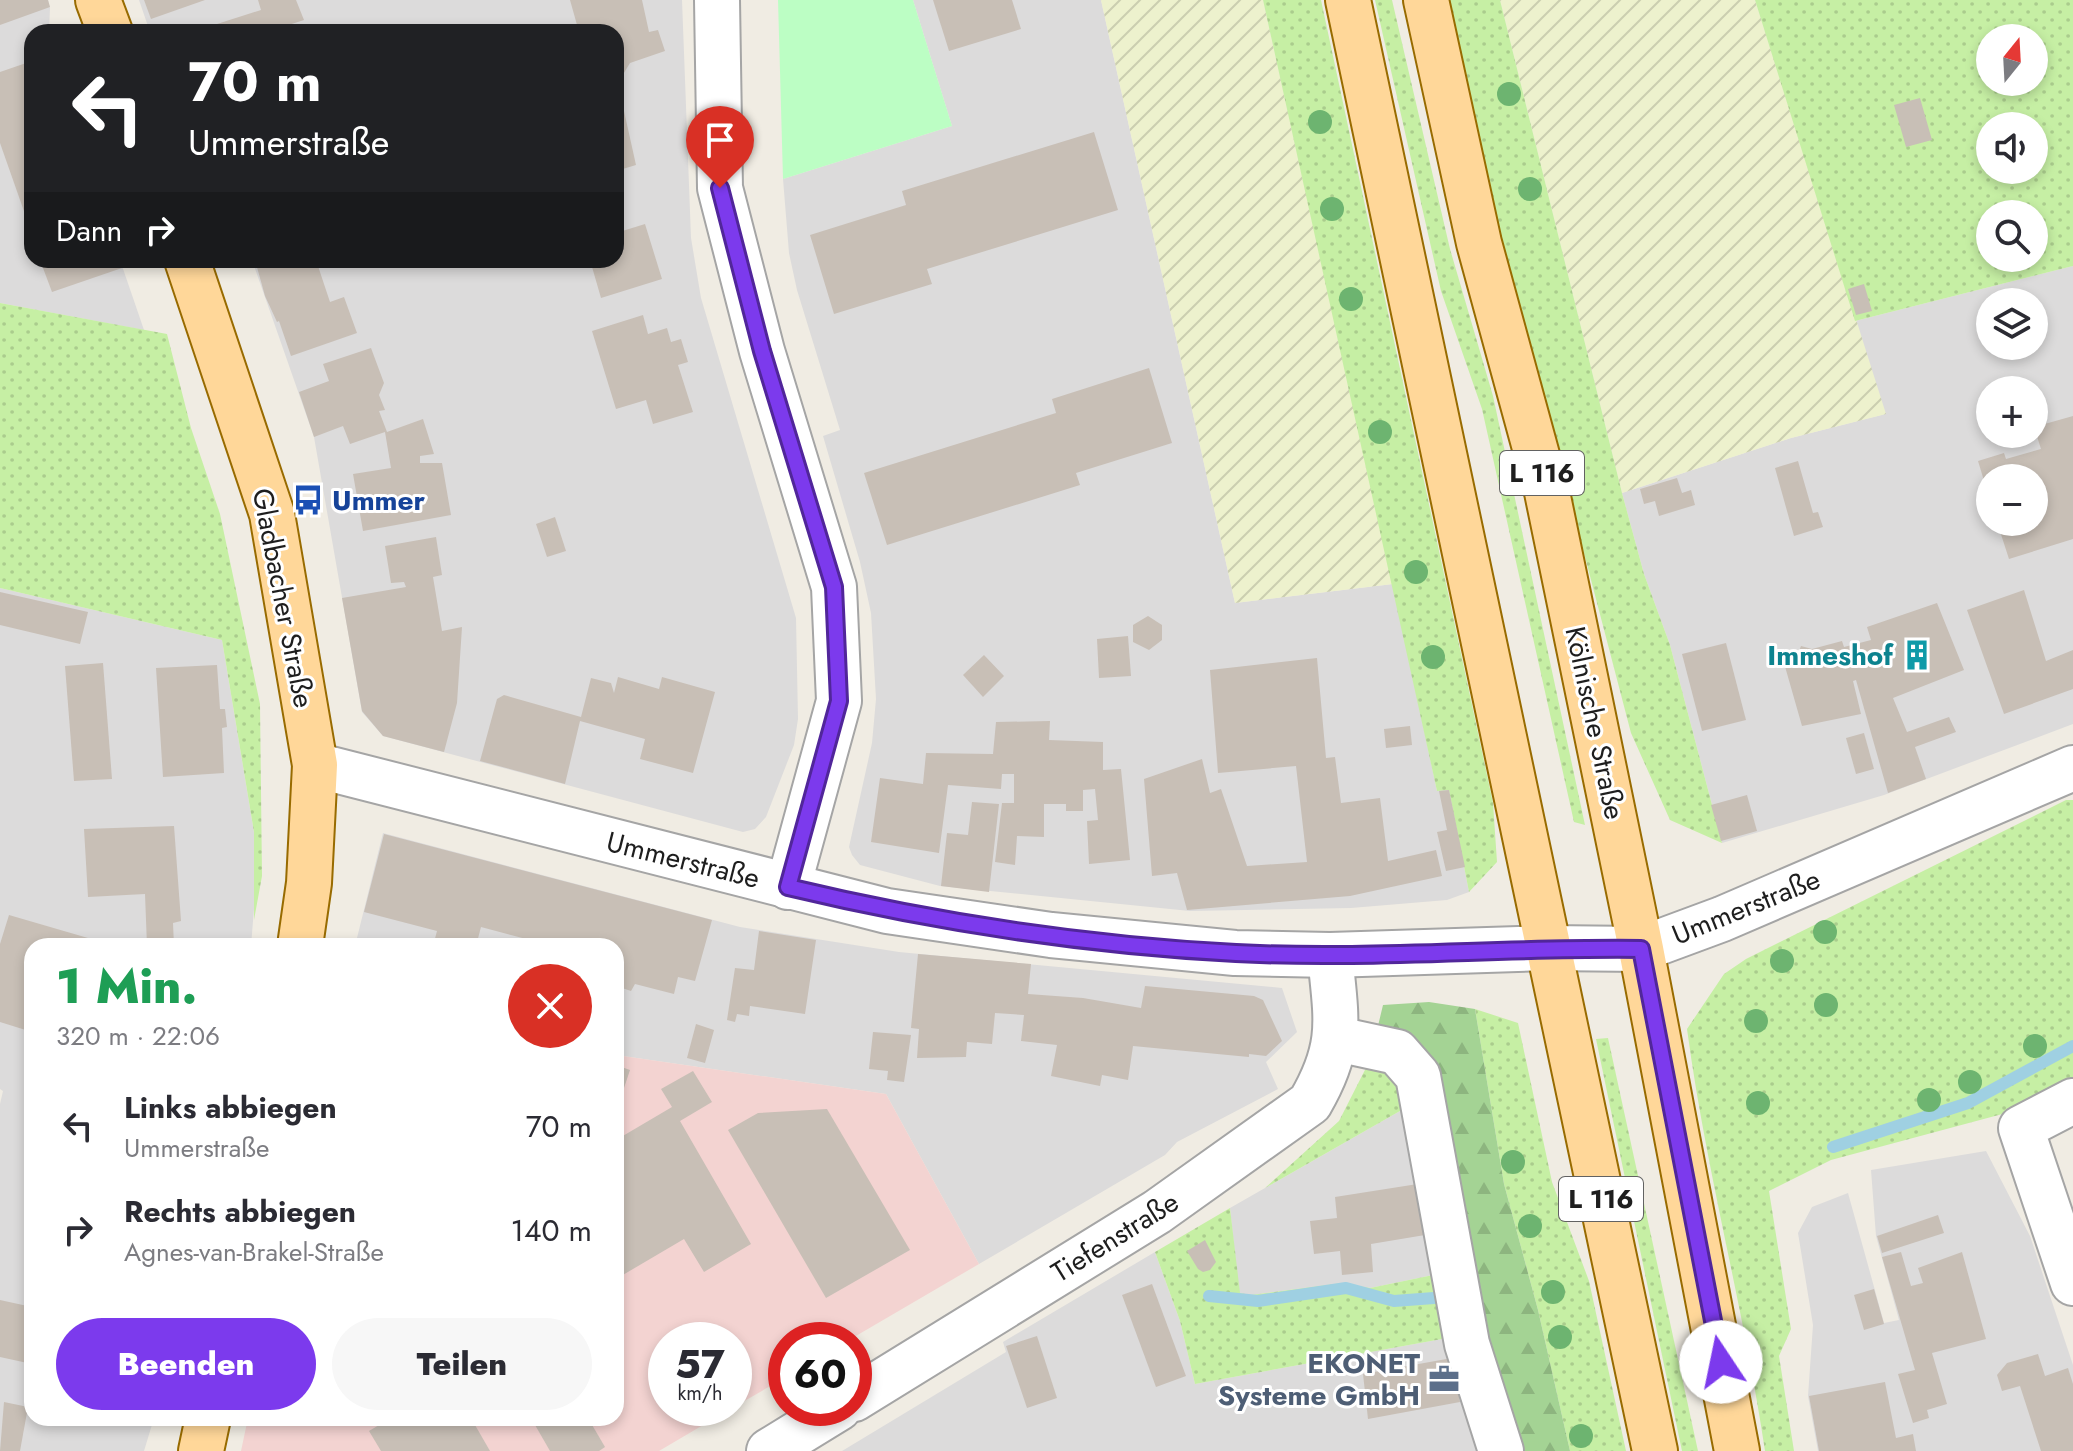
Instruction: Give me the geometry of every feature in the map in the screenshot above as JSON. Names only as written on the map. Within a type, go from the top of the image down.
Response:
[{"type":"main road","points":[[98,0],[107,24]]},
{"type":"main road","name":"L 116","points":[[1348,0],[1655,1451]]},
{"type":"main road","name":"Kölnische Straße","points":[[1426,0],[1479,243],[1547,492],[1641,949],[1737,1451]]},
{"type":"main road","name":"Gladbacher Straße","points":[[190,268],[272,514],[315,765],[309,883],[301,938]]},
{"type":"main road","points":[[201,1451],[206,1426]]},
{"type":"street","points":[[717,0],[720,188],[762,351],[834,587],[839,701],[788,887]]},
{"type":"street","name":"Ummerstraße","points":[[315,765],[887,911],[1051,935],[1235,953],[1330,955],[1547,948],[1641,949],[1722,919],[2073,768]]},
{"type":"street","name":"Tiefenstraße","points":[[872,1388],[1157,1212],[1282,1126],[1310,1103],[1323,1082],[1337,1039],[1330,955]]},
{"type":"street","points":[[1337,1039],[1397,1052],[1418,1076],[1467,1344],[1501,1451]]},
{"type":"street","points":[[2073,1101],[2021,1128],[2073,1283]]},
{"type":"street","points":[[769,1451],[810,1426]]},
{"type":"shaded area","points":[[0,0],[48,0],[49,24],[24,24],[24,268],[123,268],[144,330],[0,303]]},
{"type":"shaded area","points":[[139,0],[682,0],[691,238],[701,298],[796,618],[798,719],[794,745],[766,817],[755,829],[743,832],[383,736],[362,712],[314,437],[255,268],[624,268],[624,24],[147,24]]},
{"type":"shaded area","points":[[913,0],[1101,0],[1235,603],[1393,584],[1437,791],[1449,789],[1469,892],[1447,900],[1351,908],[1190,911],[940,886],[860,865],[852,855],[849,847],[872,743],[876,699],[871,613],[860,562],[823,436],[840,430],[797,290],[789,253],[783,179],[952,126]]},
{"type":"shaded area","points":[[2073,266],[2073,724],[1884,795],[1722,843],[1670,645],[1644,574],[1622,493],[1791,438],[1885,414],[1855,321],[1976,290],[1976,360],[2048,360],[2048,288],[1986,288]]},
{"type":"shaded area","points":[[0,588],[222,640],[254,832],[255,896],[252,938],[24,938],[24,1426],[152,1426],[144,1451],[0,1451],[0,1104],[3,1091],[0,1089]]},
{"type":"shaded area","points":[[383,833],[740,927],[899,952],[1282,988],[1297,1032],[1266,1062],[1278,1089],[1177,1142],[1165,1155],[979,1264],[886,1094],[624,1056],[624,938],[357,938]]},
{"type":"shaded area","points":[[624,1056],[886,1094],[979,1264],[872,1327],[872,1322],[768,1322],[768,1387],[752,1397],[752,1322],[648,1322],[648,1426],[701,1426],[659,1451],[241,1451],[246,1426],[624,1426]]},
{"type":"shaded area","points":[[1407,1107],[1438,1274],[1370,1288],[1342,1283],[1251,1295],[1239,1293],[1230,1208]]},
{"type":"shaded area","points":[[1986,1151],[2030,1236],[2073,1365],[2073,1451],[1818,1451],[1808,1396],[1813,1325],[1798,1233],[1812,1207],[1848,1193],[1884,1323],[1899,1320],[1876,1236],[1871,1170]]},
{"type":"shaded area","points":[[1155,1252],[1180,1321],[1195,1384],[1453,1337],[1486,1451],[842,1451],[1006,1352],[1003,1342]]},
{"type":"green space","points":[[778,0],[913,0],[952,126],[783,179]]},
{"type":"green space","points":[[1101,0],[1263,0],[1393,584],[1235,603]]},
{"type":"green space","points":[[1263,0],[1321,0],[1493,803],[1497,862],[1469,892],[1449,790],[1437,791]]},
{"type":"green space","points":[[1375,0],[1392,0],[1450,249],[1493,396],[1585,825],[1574,822],[1482,409],[1441,291]]},
{"type":"green space","points":[[1448,0],[1500,0],[1622,493],[1644,574],[1670,645],[1722,843],[1670,820],[1631,733],[1497,220]]},
{"type":"green space","points":[[1500,0],[1755,0],[1886,414],[1791,438],[1622,493]]},
{"type":"green space","points":[[1755,0],[2073,0],[2073,266],[1855,321]]},
{"type":"green space","points":[[0,303],[167,334],[191,428],[220,514],[260,704],[262,876],[254,920],[254,832],[222,640],[0,588]]},
{"type":"green space","points":[[2066,800],[2073,800],[2073,1079],[2021,1109],[1831,1160],[1769,1191],[1791,1329],[1779,1356],[1794,1451],[1765,1451],[1747,1345],[1704,1135],[1687,1029],[1724,974],[1746,959]]},
{"type":"green space","points":[[1429,1002],[1475,1009],[1504,1184],[1538,1310],[1570,1451],[1513,1451],[1477,1330],[1437,1098],[1377,1030],[1383,1005]]},
{"type":"green space","points":[[1475,1009],[1518,1023],[1552,1182],[1589,1281],[1626,1451],[1570,1451],[1538,1310],[1504,1184]]},
{"type":"green space","points":[[1608,1038],[1698,1451],[1682,1451],[1596,1039]]},
{"type":"green space","points":[[1369,1062],[1393,1071],[1407,1107],[1265,1188],[1339,1121]]},
{"type":"green space","points":[[1230,1208],[1240,1293],[1251,1295],[1342,1283],[1370,1288],[1438,1274],[1453,1337],[1195,1384],[1180,1321],[1155,1252]]},
{"type":"building","points":[[0,0],[48,0],[50,7],[0,25]]},
{"type":"building","points":[[144,0],[205,0],[151,19]]},
{"type":"building","points":[[258,0],[296,0],[304,20],[292,24],[217,24],[261,10]]},
{"type":"building","points":[[570,0],[642,0],[649,32],[658,30],[665,51],[630,63],[624,73],[624,24],[577,24]]},
{"type":"building","points":[[933,0],[1012,0],[1021,29],[949,51]]},
{"type":"building","points":[[24,64],[24,211],[0,143],[0,72]]},
{"type":"building","points":[[1920,98],[1932,140],[1906,147],[1894,105]]},
{"type":"building","points":[[624,111],[636,165],[624,169]]},
{"type":"building","points":[[1094,132],[1118,210],[927,269],[932,284],[834,314],[810,235],[906,205],[902,191]]},
{"type":"building","points":[[645,224],[662,279],[601,298],[592,268],[624,268],[624,231]]},
{"type":"building","points":[[43,268],[122,268],[52,292]]},
{"type":"building","points":[[257,268],[319,268],[330,302],[344,297],[357,333],[291,356],[279,321],[265,296]]},
{"type":"building","points":[[1864,284],[1872,311],[1856,315],[1848,289]]},
{"type":"building","points":[[643,315],[648,334],[667,328],[671,342],[681,339],[688,362],[678,365],[693,412],[653,424],[646,400],[616,409],[592,331]]},
{"type":"building","points":[[371,348],[384,383],[379,395],[385,410],[379,411],[387,432],[423,419],[434,454],[420,456],[420,463],[442,463],[451,515],[363,531],[353,474],[391,468],[385,432],[350,444],[343,426],[314,437],[299,392],[329,381],[323,364]]},
{"type":"building","points":[[1149,368],[1172,443],[1076,473],[1080,485],[887,545],[864,473],[1056,413],[1052,399]]},
{"type":"building","points":[[2073,416],[2073,539],[2009,559],[2002,536],[2048,536],[2048,464],[1979,464],[1978,461],[2004,453],[2006,459],[2048,448],[2048,423]]},
{"type":"building","points":[[1798,461],[1813,513],[1818,512],[1823,527],[1794,536],[1775,468]]},
{"type":"building","points":[[1677,478],[1682,493],[1691,490],[1695,505],[1659,516],[1655,501],[1644,504],[1640,489]]},
{"type":"building","points":[[555,517],[566,551],[547,557],[536,524]]},
{"type":"building","points":[[436,537],[442,575],[433,577],[442,631],[462,627],[457,703],[444,752],[383,736],[362,711],[342,598],[406,587],[404,582],[391,583],[385,546]]},
{"type":"building","points":[[2024,590],[2046,661],[2073,650],[2073,689],[2004,714],[1967,610]]},
{"type":"building","points":[[0,592],[88,612],[80,644],[0,625]]},
{"type":"building","points":[[1937,603],[1964,670],[1893,698],[1907,732],[1949,717],[1956,732],[1915,747],[1926,779],[1888,793],[1856,680],[1853,681],[1861,714],[1802,726],[1782,656],[1799,651],[1801,646],[1812,649],[1842,641],[1844,647],[1871,640],[1867,627]]},
{"type":"building","points":[[1148,616],[1162,625],[1162,640],[1149,650],[1133,642],[1133,625]]},
{"type":"building","points":[[1128,636],[1131,676],[1099,678],[1097,639]]},
{"type":"building","points":[[1726,643],[1746,720],[1702,731],[1682,654]]},
{"type":"building","points":[[984,655],[1004,676],[983,697],[963,675]]},
{"type":"building","points":[[1317,658],[1326,758],[1335,757],[1341,803],[1380,798],[1388,861],[1436,850],[1442,876],[1350,896],[1187,910],[1177,873],[1152,876],[1144,779],[1202,759],[1210,793],[1221,789],[1247,866],[1307,862],[1296,766],[1218,773],[1210,670]]},
{"type":"building","points":[[103,663],[112,779],[74,781],[65,666]]},
{"type":"building","points":[[217,665],[220,709],[225,709],[227,727],[222,728],[224,773],[163,777],[156,668]]},
{"type":"building","points":[[618,677],[659,689],[662,677],[715,692],[693,773],[640,759],[645,739],[580,721],[565,784],[480,761],[497,699],[504,695],[581,717],[591,678],[611,683],[614,693]]},
{"type":"building","points":[[1050,721],[1049,740],[1103,742],[1103,770],[1121,769],[1130,860],[1089,864],[1087,821],[1098,820],[1095,789],[1083,790],[1083,811],[1066,811],[1066,804],[1044,804],[1044,837],[1017,836],[1015,865],[995,862],[1002,803],[1014,803],[1014,774],[1002,774],[1001,789],[948,785],[939,853],[871,842],[880,778],[923,784],[926,753],[993,754],[996,722]]},
{"type":"building","points":[[1410,726],[1412,745],[1386,748],[1384,729]]},
{"type":"building","points":[[1864,733],[1874,769],[1856,774],[1846,738]]},
{"type":"building","points":[[1449,790],[1465,867],[1446,871],[1437,832],[1447,830],[1439,791]]},
{"type":"building","points":[[1747,795],[1757,831],[1721,841],[1711,805]]},
{"type":"building","points":[[972,802],[999,804],[989,892],[941,886],[947,833],[968,835]]},
{"type":"building","points":[[174,826],[181,921],[173,923],[174,938],[147,938],[145,894],[88,897],[84,829]]},
{"type":"building","points":[[384,834],[712,920],[695,981],[678,977],[674,994],[635,984],[631,991],[624,989],[624,938],[523,938],[481,927],[478,938],[435,938],[437,931],[364,912]]},
{"type":"building","points":[[9,915],[88,938],[24,938],[24,1030],[0,1022],[0,944]]},
{"type":"building","points":[[759,931],[816,940],[805,1014],[750,1006],[749,1016],[737,1014],[735,1022],[727,1020],[735,968],[754,970]]},
{"type":"building","points":[[918,954],[1031,964],[1028,994],[1083,998],[1141,1008],[1145,986],[1254,996],[1263,1000],[1282,1041],[1266,1056],[1249,1054],[1249,1057],[1133,1046],[1128,1080],[1102,1075],[1100,1086],[1051,1076],[1057,1045],[1021,1041],[1024,1015],[995,1013],[992,1044],[967,1042],[966,1057],[917,1058],[919,1029],[911,1028]]},
{"type":"building","points":[[696,1024],[714,1030],[705,1063],[687,1058]]},
{"type":"building","points":[[873,1032],[911,1035],[904,1082],[887,1080],[888,1071],[869,1069]]},
{"type":"building","points":[[624,1068],[630,1070],[624,1088]]},
{"type":"building","points":[[693,1071],[712,1102],[680,1121],[751,1244],[704,1272],[684,1239],[624,1274],[624,1135],[672,1107],[661,1089]]},
{"type":"building","points":[[827,1109],[910,1250],[826,1298],[728,1130],[758,1113]]},
{"type":"building","points":[[1424,1183],[1431,1234],[1371,1244],[1373,1272],[1342,1275],[1340,1251],[1314,1254],[1310,1221],[1337,1218],[1335,1197]]},
{"type":"building","points":[[1938,1215],[1944,1233],[1882,1253],[1877,1236]]},
{"type":"building","points":[[1205,1240],[1216,1262],[1210,1270],[1203,1272],[1187,1251]]},
{"type":"building","points":[[1901,1252],[1911,1286],[1923,1283],[1918,1268],[1962,1252],[1986,1339],[1932,1353],[1947,1404],[1927,1410],[1929,1418],[1913,1423],[1898,1374],[1915,1370],[1882,1257]]},
{"type":"building","points":[[1152,1284],[1186,1376],[1156,1387],[1122,1295]]},
{"type":"building","points":[[1874,1289],[1884,1324],[1864,1330],[1854,1295]]},
{"type":"building","points":[[0,1300],[24,1305],[24,1362],[0,1357]]},
{"type":"building","points":[[1037,1336],[1057,1398],[1027,1408],[1006,1346]]},
{"type":"building","points":[[2038,1354],[2045,1376],[2068,1368],[2073,1384],[2073,1451],[2041,1451],[2020,1386],[2002,1391],[1997,1375],[2007,1363]]},
{"type":"building","points":[[1452,1358],[1460,1402],[1368,1419],[1363,1374]]},
{"type":"building","points":[[1885,1382],[1896,1438],[1913,1434],[1916,1451],[1819,1451],[1809,1396]]},
{"type":"building","points":[[4,1402],[24,1406],[20,1451],[0,1451]]},
{"type":"building","points":[[377,1426],[476,1426],[490,1451],[381,1451],[369,1431]]},
{"type":"building","points":[[536,1426],[593,1426],[605,1447],[599,1451],[550,1451]]},
{"type":"waterway","points":[[1833,1147],[1968,1103],[2073,1046]]},
{"type":"waterway","points":[[1209,1296],[1258,1301],[1346,1288],[1394,1301],[1434,1298]]},
{"type":"place","name":"Ummer","points":[[308,500]]},
{"type":"place","name":"Immeshof","points":[[1917,655]]},
{"type":"place","name":"EKONET Systeme GmbH","points":[[1444,1379]]},
{"type":"route","points":[[720,188],[762,351],[834,587],[839,701],[788,887],[887,911],[1051,935],[1235,953],[1330,955],[1547,948],[1641,949],[1721,1362]]}]
